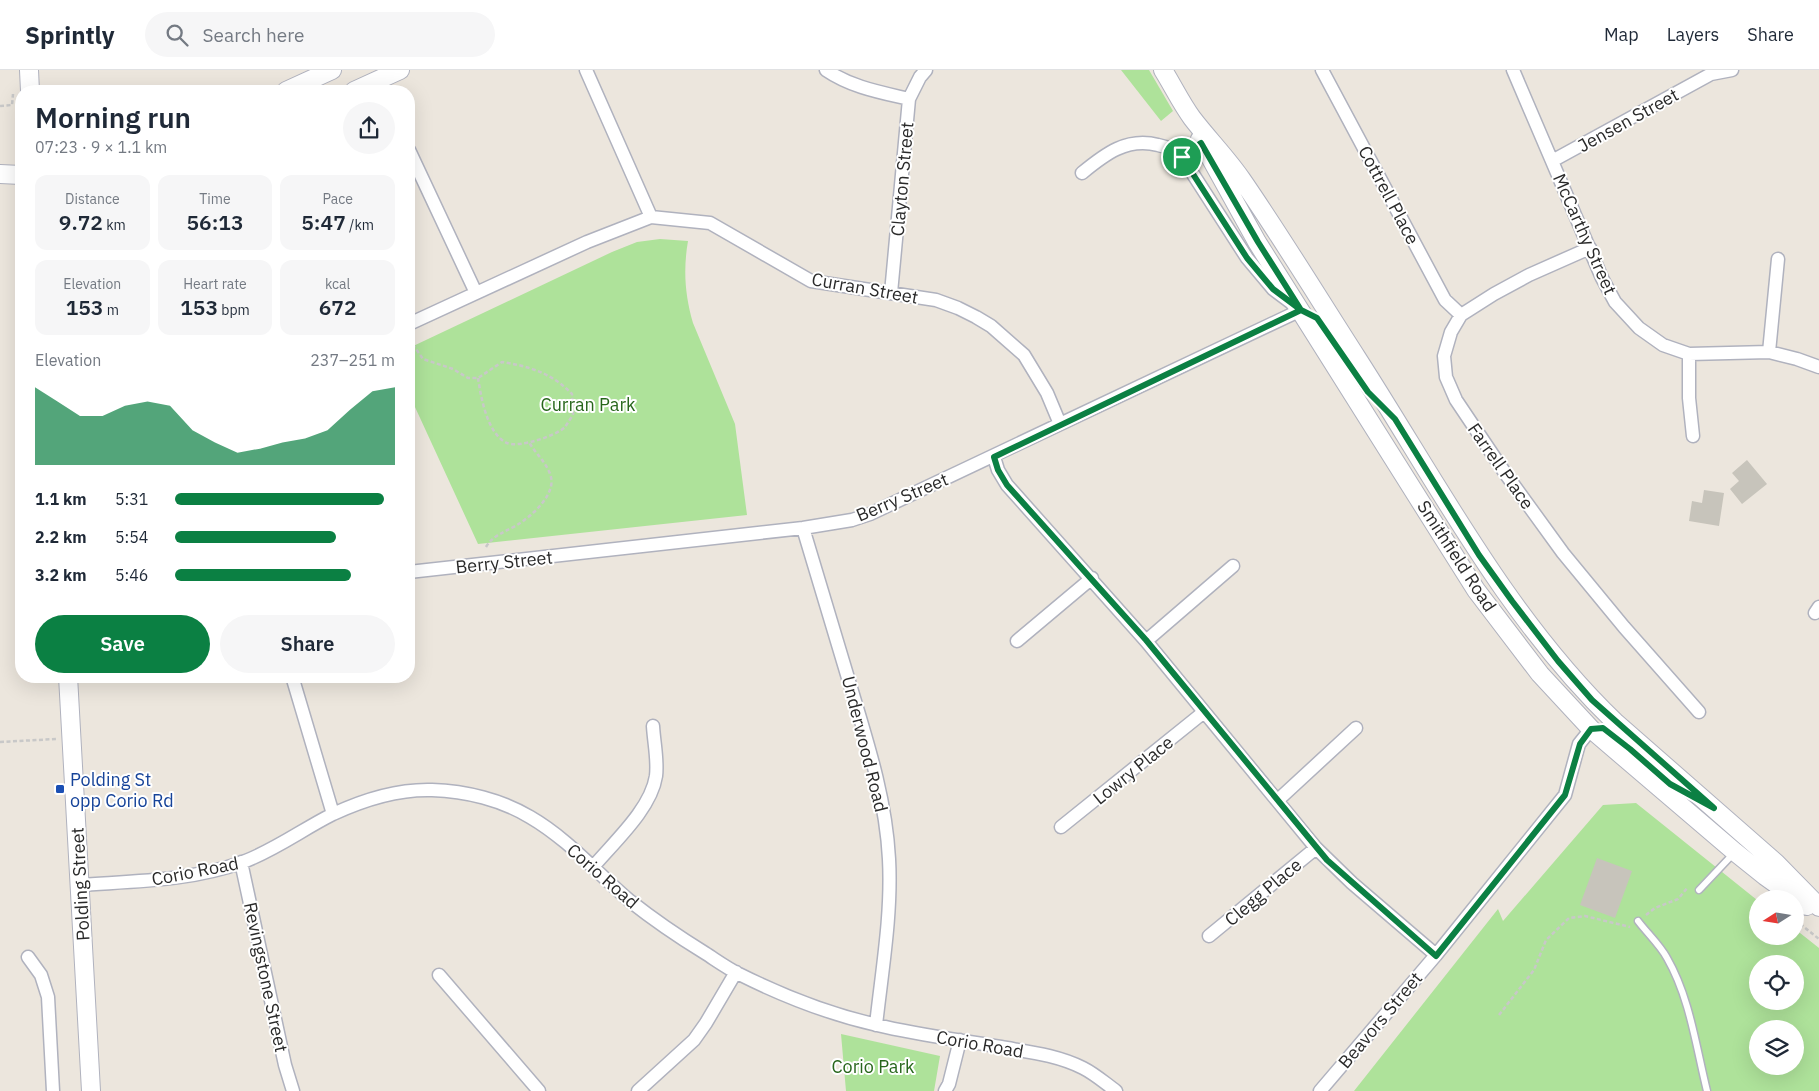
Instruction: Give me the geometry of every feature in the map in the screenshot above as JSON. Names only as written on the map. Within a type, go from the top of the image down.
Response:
[{"type":"main road","points":[[23,85],[29,70]]},
{"type":"main road","points":[[299,85],[332,70]]},
{"type":"main road","points":[[367,85],[400,70]]},
{"type":"main road","name":"Smithfield Road","points":[[1163,70],[1192,117],[1236,172],[1395,419],[1479,555],[1558,661],[1592,700],[1782,869],[1819,907]]},
{"type":"main road","name":"Smithfield Road","points":[[1192,117],[1201,143],[1258,242],[1476,590],[1540,674],[1591,729],[1734,852],[1819,914]]},
{"type":"main road","points":[[1236,172],[1253,214],[1301,292],[1301,310],[1317,318],[1368,392],[1395,419]]},
{"type":"main road","points":[[0,174],[15,174]]},
{"type":"main road","points":[[1479,555],[1499,605],[1564,684],[1589,711],[1592,719],[1591,729],[1603,728],[1670,784],[1714,808]]},
{"type":"main road","name":"Polding Street","points":[[68,683],[91,1091]]},
{"type":"street","points":[[586,70],[651,217]]},
{"type":"street","points":[[826,70],[844,82],[857,87],[909,99]]},
{"type":"street","name":"Clayton Street","points":[[891,293],[909,99],[920,77],[926,70]]},
{"type":"street","name":"Cottrell Place","points":[[1322,70],[1445,300],[1462,315]]},
{"type":"street","name":"McCarthy Street","points":[[1513,70],[1602,278],[1615,302],[1639,328],[1663,345],[1689,354],[1769,352],[1819,367]]},
{"type":"street","name":"Jensen Street","points":[[1552,161],[1711,74],[1732,70]]},
{"type":"street","points":[[1082,173],[1110,151],[1130,144],[1146,142],[1171,148],[1182,157],[1247,258],[1273,289],[1301,310]]},
{"type":"street","points":[[1182,157],[1201,143]]},
{"type":"street","points":[[415,163],[476,293]]},
{"type":"street","name":"Curran Street","points":[[415,321],[587,242],[651,217],[710,223],[811,281],[936,300],[958,308],[992,326],[1024,355],[1047,393],[1060,424]]},
{"type":"street","name":"Farrell Place","points":[[1590,248],[1529,275],[1494,294],[1462,315],[1450,332],[1444,356],[1446,377],[1456,400],[1504,473],[1562,553],[1699,712]]},
{"type":"street","points":[[1769,352],[1778,259]]},
{"type":"street","name":"Berry Street","points":[[415,571],[803,528],[852,520],[870,514],[994,457],[1301,310]]},
{"type":"street","points":[[1689,354],[1689,398],[1693,436]]},
{"type":"street","points":[[994,457],[998,470],[1007,485],[1146,640],[1316,848],[1352,883],[1436,956]]},
{"type":"street","name":"Underwood Road","points":[[803,528],[864,731],[876,774],[883,814],[889,856],[890,902],[876,1025]]},
{"type":"street","points":[[1146,640],[1232,566]]},
{"type":"street","points":[[1017,642],[1092,578]]},
{"type":"street","points":[[294,683],[333,814]]},
{"type":"street","name":"Lowry Place","points":[[1061,827],[1204,712]]},
{"type":"street","points":[[593,866],[638,813],[654,787],[656,765],[653,726]]},
{"type":"street","points":[[1278,800],[1356,728]]},
{"type":"street","name":"Beavors Street","points":[[1320,1091],[1436,956],[1565,795],[1580,744],[1591,729]]},
{"type":"street","name":"Corio Road","points":[[80,885],[156,880],[185,876],[241,862],[259,856],[333,814],[377,798],[409,791],[432,790],[465,794],[513,808],[532,817],[593,866],[630,901],[670,931],[736,972],[807,1004],[876,1025],[1047,1055],[1083,1068],[1116,1091]]},
{"type":"street","name":"Clegg Place","points":[[1209,936],[1316,848]]},
{"type":"street","name":"Revingstone Street","points":[[241,862],[285,1065],[293,1091]]},
{"type":"street","points":[[28,957],[41,975],[48,997],[53,1091]]},
{"type":"street","points":[[638,1091],[694,1040],[736,972]]},
{"type":"street","points":[[439,975],[539,1091]]},
{"type":"street","points":[[945,1091],[949,1084],[960,1040]]},
{"type":"lane","points":[[1699,890],[1734,852]]},
{"type":"lane","points":[[1638,921],[1666,956],[1676,976],[1688,1013],[1706,1091]]},
{"type":"path","points":[[0,106],[12,105],[15,100]]},
{"type":"path","points":[[415,348],[423,359],[453,369],[468,378],[478,378],[502,362],[520,365],[560,382],[572,394],[572,414],[565,426],[554,434],[529,442],[506,443],[493,429],[486,414],[478,378]]},
{"type":"path","points":[[486,547],[490,541],[518,525],[540,506],[551,489],[551,475],[529,442]]},
{"type":"path","points":[[0,742],[50,740]]},
{"type":"path","points":[[1499,1015],[1534,970],[1546,940],[1569,918],[1585,916],[1631,928],[1655,908],[1678,899],[1691,884]]},
{"type":"path","points":[[1804,927],[1819,939]]},
{"type":"green space","points":[[1121,70],[1149,70],[1173,111],[1161,121]]},
{"type":"green space","name":"Curran Park","points":[[660,239],[688,241],[685,272],[690,313],[735,424],[747,515],[478,544],[415,407],[415,345],[637,242]]},
{"type":"green space","points":[[1636,803],[1749,894],[1749,945],[1804,945],[1804,936],[1819,948],[1819,1091],[1354,1091],[1498,909],[1503,921],[1603,805]]},
{"type":"green space","name":"Corio Park","points":[[841,1034],[940,1056],[934,1091],[846,1091]]},
{"type":"building","points":[[1747,460],[1767,484],[1742,504],[1730,489],[1739,481],[1732,473]]},
{"type":"building","points":[[1704,490],[1724,493],[1719,526],[1689,521],[1692,501],[1702,503]]},
{"type":"building","points":[[1597,858],[1632,871],[1615,918],[1580,905]]},
{"type":"place","name":"Polding St opp Corio Rd","points":[[60,789]]},
{"type":"route","points":[[1182,157],[1201,143],[1258,242],[1301,310],[1317,318],[1368,392],[1395,419],[1479,555],[1558,661],[1592,700],[1615,722],[1714,808],[1670,784],[1603,728],[1591,729],[1580,744],[1565,795],[1436,956],[1352,883],[1316,848],[1146,640],[1007,485],[998,470],[994,457],[1301,310],[1273,289],[1247,258],[1182,157]]}]
